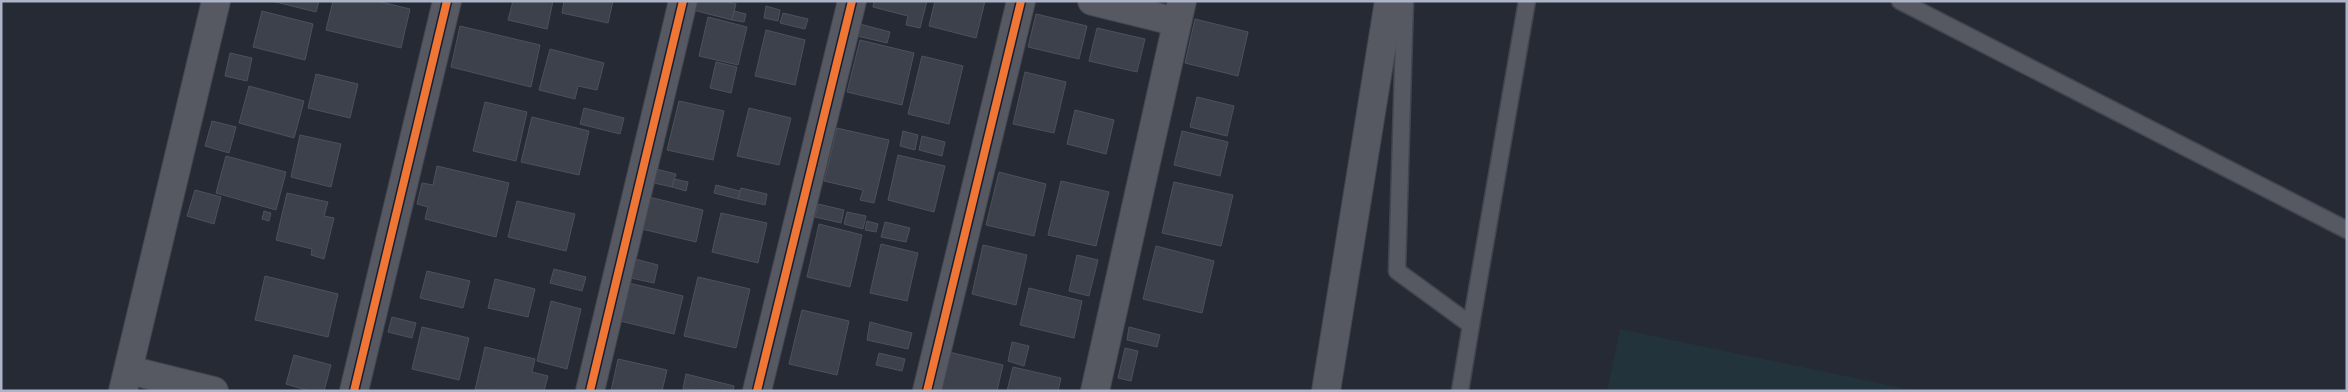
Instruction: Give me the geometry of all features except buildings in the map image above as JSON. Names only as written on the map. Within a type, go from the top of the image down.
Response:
[{"type":"street","points":[[214,391],[126,380],[216,1]]},
{"type":"street","points":[[354,391],[447,1]]},
{"type":"street","points":[[590,391],[684,1]]},
{"type":"street","points":[[757,391],[852,1]]},
{"type":"street","points":[[927,391],[1021,1]]},
{"type":"street","points":[[1092,1],[1179,12],[1095,391]]},
{"type":"street","points":[[1326,391],[1389,1]]},
{"type":"lane","points":[[1405,1],[1398,271],[1471,324]]},
{"type":"lane","points":[[1460,391],[1527,1]]},
{"type":"lane","points":[[1900,1],[2347,230]]},
{"type":"shaded area","points":[[1620,329],[1917,391],[1607,391]]},
{"type":"cycle path","points":[[354,391],[447,1]]},
{"type":"cycle path","points":[[590,391],[683,1]]},
{"type":"cycle path","points":[[757,391],[852,1]]},
{"type":"cycle path","points":[[927,391],[1021,1]]}]
